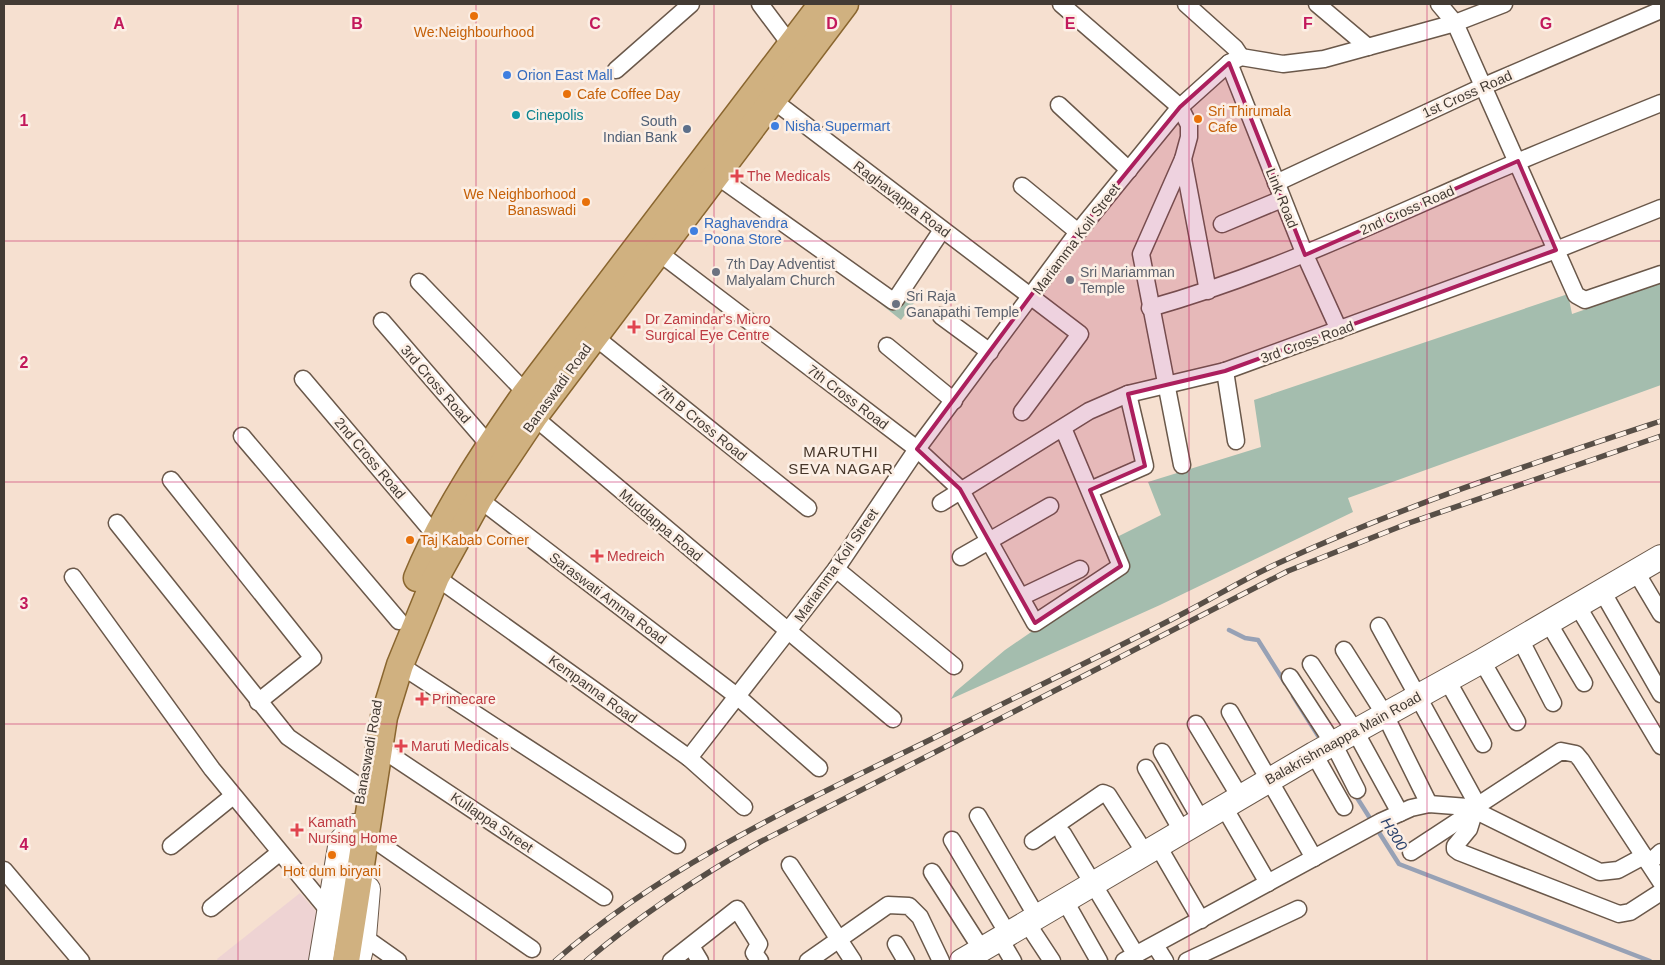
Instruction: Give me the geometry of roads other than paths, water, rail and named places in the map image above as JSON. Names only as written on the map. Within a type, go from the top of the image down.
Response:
[{"type":"main road","name":"Banaswadi Road","points":[[365,829],[384,717],[400,664],[436,577],[479,499],[534,417],[774,101],[822,4]]},
{"type":"main road","name":"Banaswadi Road","points":[[365,829],[360,787],[373,714],[399,621],[422,566],[437,537],[490,446],[526,393],[797,52],[846,4]]},
{"type":"main road","points":[[336,961],[346,928],[365,829]]},
{"type":"main road","points":[[346,928],[346,961]]},
{"type":"street","points":[[616,70],[691,4]]},
{"type":"street","points":[[760,4],[797,52]]},
{"type":"street","points":[[1060,4],[1180,107],[1190,131],[1183,159],[1141,254],[1182,466]]},
{"type":"street","points":[[1186,4],[1235,48],[1235,60],[1283,64],[1324,59],[1455,23],[1504,4]]},
{"type":"street","points":[[1317,4],[1368,47]]},
{"type":"street","points":[[1439,4],[1455,23],[1576,295],[1585,300],[1661,274]]},
{"type":"street","name":"1st Cross Road","points":[[1276,183],[1484,86],[1661,10]]},
{"type":"street","name":"Mariamma Koil Street","points":[[689,758],[836,570],[917,449],[1078,232],[1180,107],[1235,60]]},
{"type":"street","name":"Link Road","points":[[1235,60],[1282,199],[1339,330]]},
{"type":"street","name":"Raghavappa Road","points":[[774,101],[1031,297]]},
{"type":"street","name":"2nd Cross Road","points":[[1150,308],[1208,291],[1305,255],[1518,161],[1661,103]]},
{"type":"street","points":[[1059,106],[1129,170]]},
{"type":"street","points":[[1183,159],[1208,291]]},
{"type":"street","points":[[717,176],[892,301],[896,299],[942,230]]},
{"type":"street","points":[[1022,186],[1078,232]]},
{"type":"street","points":[[1222,224],[1282,199]]},
{"type":"street","name":"3rd Cross Road","points":[[941,502],[1089,411],[1128,394],[1225,371],[1556,250],[1661,208]]},
{"type":"street","name":"7th Cross Road","points":[[658,252],[917,449],[960,489],[990,539],[1035,623],[1121,566],[1090,490]]},
{"type":"street","points":[[419,282],[526,393]]},
{"type":"street","points":[[1022,412],[1080,334],[1031,297]]},
{"type":"street","points":[[942,316],[990,352]]},
{"type":"street","name":"3rd Cross Road","points":[[382,321],[490,446]]},
{"type":"street","name":"7th B Cross Road","points":[[595,336],[808,508]]},
{"type":"street","points":[[887,346],[954,401]]},
{"type":"street","points":[[1225,371],[1236,441]]},
{"type":"street","name":"2nd Cross Road","points":[[303,379],[437,537]]},
{"type":"street","points":[[1063,428],[1090,490],[1144,466],[1128,394]]},
{"type":"street","name":"Muddappa Road","points":[[534,417],[893,719]]},
{"type":"street","points":[[242,436],[399,621]]},
{"type":"street","points":[[171,480],[313,658],[258,702]]},
{"type":"street","name":"Saraswati Amma Road","points":[[479,499],[738,697],[819,768]]},
{"type":"street","points":[[961,557],[1050,506]]},
{"type":"street","points":[[117,523],[288,738],[360,787]]},
{"type":"street","name":"Balakrishnaappa Main Road","points":[[1003,937],[1324,748],[1482,661],[1661,557]]},
{"type":"street","points":[[1021,597],[1080,569]]},
{"type":"street","points":[[836,570],[954,666]]},
{"type":"street","points":[[1636,572],[1661,614]]},
{"type":"street","points":[[73,577],[233,796],[279,853],[346,928],[398,961]]},
{"type":"street","name":"Kempanna Road","points":[[436,577],[689,758],[744,807]]},
{"type":"street","points":[[1602,591],[1659,687]]},
{"type":"street","points":[[1577,605],[1661,746]]},
{"type":"street","points":[[1548,622],[1584,683]]},
{"type":"street","points":[[1379,626],[1419,695],[1473,807],[1468,829],[1454,849],[1619,914],[1630,912],[1661,892]]},
{"type":"street","points":[[1520,639],[1553,703]]},
{"type":"street","points":[[1344,650],[1385,715],[1429,804]]},
{"type":"street","points":[[1482,661],[1517,722]]},
{"type":"street","points":[[400,664],[677,845]]},
{"type":"street","points":[[1311,664],[1354,731],[1400,813]]},
{"type":"street","points":[[1290,677],[1324,748],[1344,806]]},
{"type":"street","points":[[1448,680],[1483,744]]},
{"type":"street","points":[[1230,712],[1314,858]]},
{"type":"street","points":[[1196,724],[1268,883]]},
{"type":"street","name":"Kullappa Street","points":[[380,748],[604,897]]},
{"type":"street","points":[[1324,748],[1357,790]]},
{"type":"street","points":[[1411,852],[1473,807],[1562,751],[1571,752],[1581,760],[1661,882]]},
{"type":"street","points":[[1162,752],[1192,826]]},
{"type":"street","points":[[1146,768],[1192,826]]},
{"type":"street","points":[[1033,841],[1103,793],[1108,795],[1152,850],[1201,920]]},
{"type":"street","points":[[171,846],[233,796]]},
{"type":"street","points":[[1063,834],[1094,884],[1130,958],[1374,826],[1400,813],[1429,804],[1473,807],[1600,872],[1618,870],[1661,852]]},
{"type":"street","points":[[978,816],[1003,937]]},
{"type":"street","points":[[365,829],[532,949]]},
{"type":"street","points":[[952,840],[1003,937],[1013,961]]},
{"type":"street","points":[[211,908],[279,853]]},
{"type":"street","points":[[790,865],[853,961]]},
{"type":"street","points":[[4,870],[81,961]]},
{"type":"street","points":[[932,872],[1003,937],[1052,961]]},
{"type":"street","points":[[1065,901],[1099,961]]},
{"type":"street","points":[[808,961],[888,905],[909,906],[920,917],[941,961]]},
{"type":"street","points":[[1187,961],[1298,908]]},
{"type":"street","points":[[671,961],[737,909],[759,944],[754,953],[760,961]]},
{"type":"street","points":[[321,961],[346,928]]},
{"type":"street","points":[[346,928],[358,961]]},
{"type":"street","points":[[896,944],[906,961]]},
{"type":"street","points":[[1154,945],[1165,961]]},
{"type":"street","points":[[691,946],[700,961]]},
{"type":"waterway","name":"H300","points":[[1229,630],[1245,638],[1258,640],[1285,683]]},
{"type":"waterway","name":"H300","points":[[1293,696],[1322,742]]},
{"type":"waterway","name":"H300","points":[[1354,793],[1399,864],[1650,961]]},
{"type":"railway","points":[[555,961],[601,924],[649,890],[751,830],[803,802],[1129,641],[1270,567],[1376,521],[1423,503],[1661,421]]},
{"type":"railway","points":[[586,961],[670,897],[760,842],[1288,571],[1409,523],[1661,436]]},
{"type":"place","name":"We:Neighbourhood","points":[[474,16]]},
{"type":"place","name":"Orion East Mall","points":[[507,75]]},
{"type":"place","name":"Cafe Coffee Day","points":[[567,94]]},
{"type":"place","name":"Cinepolis","points":[[516,115]]},
{"type":"place","name":"Sri Thirumala Cafe","points":[[1198,119]]},
{"type":"place","name":"Nisha Supermart","points":[[775,126]]},
{"type":"place","name":"South Indian Bank","points":[[687,129]]},
{"type":"place","name":"The Medicals","points":[[737,176]]},
{"type":"place","name":"We Neighborhood Banaswadi","points":[[586,202]]},
{"type":"place","name":"Raghavendra Poona Store","points":[[694,231]]},
{"type":"place","name":"7th Day Adventist Malyalam Church","points":[[716,272]]},
{"type":"place","name":"Sri Mariamman Temple","points":[[1070,280]]},
{"type":"place","name":"Sri Raja Ganapathi Temple","points":[[896,304]]},
{"type":"place","name":"Dr Zamindar's Micro Surgical Eye Centre","points":[[634,327]]},
{"type":"place","name":"Taj Kabab Corner","points":[[410,540]]},
{"type":"place","name":"Medreich","points":[[597,556]]},
{"type":"place","name":"Primecare","points":[[422,699]]},
{"type":"place","name":"Maruti Medicals","points":[[401,746]]},
{"type":"place","name":"Kamath Nursing Home","points":[[297,830]]},
{"type":"place","name":"Hot dum biryani","points":[[332,855]]},
{"type":"district","name":"MARUTHI SEVA NAGAR","points":[[841,460]]}]
